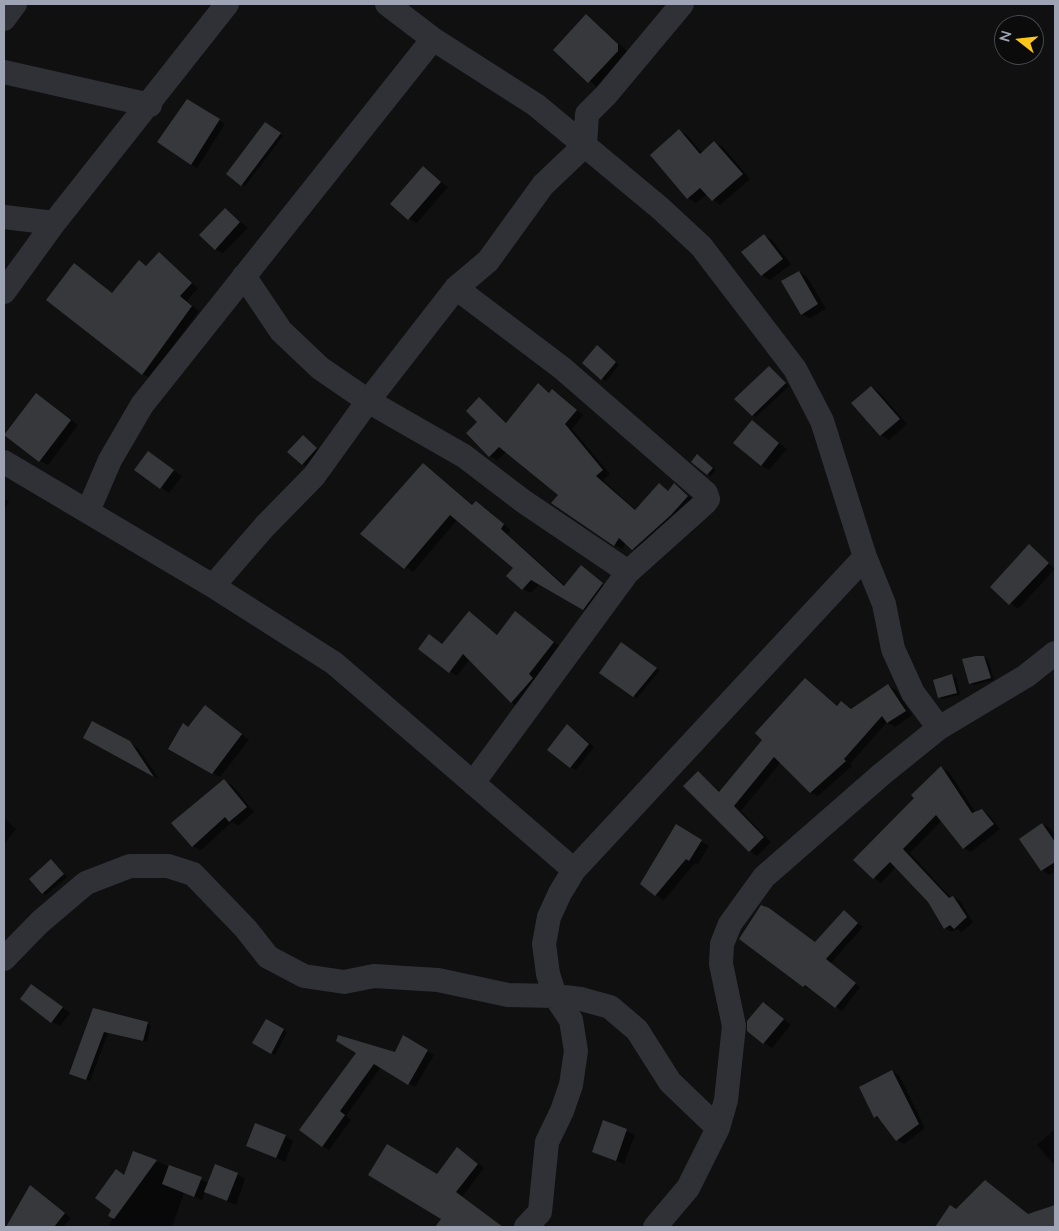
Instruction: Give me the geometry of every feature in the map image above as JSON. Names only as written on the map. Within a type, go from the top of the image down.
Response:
[{"type":"street","points":[[4,19],[15,4]]},
{"type":"street","points":[[4,292],[54,223],[150,105],[228,4]]},
{"type":"street","points":[[387,4],[433,39],[536,105],[660,208],[701,246],[795,369],[822,421],[865,557],[884,604],[893,649],[913,693],[939,728]]},
{"type":"street","points":[[213,586],[265,526],[314,476],[368,401],[456,288],[488,261],[543,185],[585,145],[587,114],[606,95],[682,4]]},
{"type":"street","points":[[88,511],[110,460],[142,405],[433,39]]},
{"type":"street","points":[[4,72],[150,105]]},
{"type":"street","points":[[4,217],[54,223]]},
{"type":"street","points":[[244,276],[281,331],[320,368],[368,401],[464,456],[523,501],[628,572]]},
{"type":"street","points":[[456,288],[562,368],[706,493],[708,499],[628,572],[473,783]]},
{"type":"street","points":[[4,462],[213,586],[334,663],[574,870]]},
{"type":"street","points":[[526,1227],[540,1212],[547,1142],[562,1111],[571,1085],[576,1050],[571,1020],[555,996],[548,974],[544,944],[549,917],[574,870],[865,557]]},
{"type":"street","points":[[655,1227],[688,1188],[718,1128],[726,1100],[734,1026],[721,964],[722,944],[730,924],[764,877],[882,774],[939,728],[1026,676],[1055,653]]},
{"type":"street","points":[[4,959],[40,922],[86,883],[130,866],[168,866],[193,874],[246,929],[268,957],[304,976],[344,982],[374,976],[438,980],[508,995],[555,996],[581,999],[610,1007],[637,1030],[670,1082],[718,1128]]},
{"type":"building","points":[[586,14],[618,44],[618,51],[588,83],[553,50]]},
{"type":"building","points":[[187,99],[220,119],[191,165],[157,142]]},
{"type":"building","points":[[265,122],[281,133],[241,186],[226,174]]},
{"type":"building","points":[[679,129],[700,154],[714,141],[743,174],[712,201],[700,188],[687,199],[650,155]]},
{"type":"building","points":[[423,166],[441,182],[408,220],[390,204]]},
{"type":"building","points":[[225,208],[240,222],[215,250],[199,235]]},
{"type":"building","points":[[764,234],[783,259],[761,276],[741,252]]},
{"type":"building","points":[[159,252],[192,283],[180,296],[192,306],[142,375],[46,300],[74,263],[112,293],[139,260],[146,266]]},
{"type":"building","points":[[799,271],[818,304],[801,315],[781,281]]},
{"type":"building","points":[[597,345],[616,362],[601,380],[582,363]]},
{"type":"building","points":[[769,366],[786,383],[752,416],[734,399]]},
{"type":"building","points":[[538,383],[549,393],[552,389],[577,410],[565,424],[603,470],[596,476],[635,510],[659,483],[668,491],[674,483],[688,496],[671,515],[632,550],[619,538],[614,546],[551,503],[558,495],[499,447],[489,457],[466,433],[477,422],[466,411],[479,397],[506,423]]},
{"type":"building","points":[[871,386],[900,419],[880,436],[851,403]]},
{"type":"building","points":[[36,393],[71,420],[39,462],[4,435]]},
{"type":"building","points":[[752,420],[779,443],[761,466],[733,443]]},
{"type":"building","points":[[303,435],[317,448],[302,465],[287,452]]},
{"type":"building","points":[[148,451],[174,470],[160,489],[134,470]]},
{"type":"building","points":[[697,454],[713,468],[707,475],[691,462]]},
{"type":"building","points":[[423,463],[472,505],[476,501],[504,524],[501,529],[564,586],[581,565],[603,583],[583,610],[531,580],[522,590],[506,576],[513,568],[450,515],[404,569],[360,534]]},
{"type":"building","points":[[1029,544],[1049,563],[1009,605],[990,587]]},
{"type":"building","points":[[469,611],[497,635],[515,611],[554,642],[529,674],[533,678],[511,703],[463,654],[449,673],[418,649],[429,634],[442,644]]},
{"type":"building","points":[[621,642],[657,668],[633,697],[599,673]]},
{"type":"building","points":[[984,656],[991,678],[969,684],[962,659]]},
{"type":"building","points":[[952,674],[957,693],[938,698],[933,680]]},
{"type":"building","points":[[805,678],[837,706],[841,701],[851,709],[888,684],[906,711],[887,723],[882,716],[844,759],[846,761],[810,793],[774,757],[734,806],[764,837],[749,852],[683,786],[698,771],[719,792],[762,740],[755,733]]},
{"type":"building","points":[[205,705],[242,734],[212,774],[168,749],[183,723],[188,727]]},
{"type":"building","points":[[92,721],[130,741],[154,777],[83,738]]},
{"type":"building","points":[[567,724],[589,744],[570,768],[547,750]]},
{"type":"building","points":[[941,766],[972,813],[982,809],[994,824],[963,849],[936,815],[903,849],[949,898],[953,896],[967,917],[954,929],[950,925],[944,929],[928,902],[890,862],[873,879],[853,860],[914,798],[911,795]]},
{"type":"building","points":[[224,779],[247,807],[229,822],[225,817],[192,847],[171,823]]},
{"type":"building","points":[[1042,823],[1055,842],[1055,862],[1041,871],[1019,839]]},
{"type":"building","points":[[676,824],[702,840],[689,861],[686,859],[655,896],[640,884]]},
{"type":"building","points":[[51,859],[64,874],[42,894],[29,879]]},
{"type":"building","points":[[761,905],[769,908],[815,942],[844,910],[858,923],[826,959],[856,983],[835,1008],[805,985],[803,987],[739,939]]},
{"type":"building","points":[[31,984],[63,1007],[51,1023],[20,999]]},
{"type":"building","points":[[763,1002],[784,1019],[763,1044],[747,1031],[747,1021]]},
{"type":"building","points":[[93,1008],[148,1022],[143,1041],[104,1032],[86,1080],[69,1074]]},
{"type":"building","points":[[266,1019],[284,1029],[271,1054],[252,1043]]},
{"type":"building","points":[[338,1035],[395,1052],[403,1035],[428,1050],[408,1085],[374,1064],[340,1111],[345,1115],[322,1147],[299,1130],[356,1053],[336,1041]]},
{"type":"building","points":[[892,1070],[919,1124],[896,1141],[877,1116],[874,1118],[859,1087]]},
{"type":"building","points":[[603,1120],[627,1129],[616,1161],[592,1152]]},
{"type":"building","points":[[255,1123],[286,1135],[276,1158],[246,1146]]},
{"type":"building","points":[[387,1144],[437,1174],[457,1147],[478,1164],[456,1192],[503,1227],[435,1227],[441,1219],[368,1175]]},
{"type":"building","points":[[133,1151],[157,1160],[114,1219],[108,1216],[111,1210],[95,1198],[116,1169],[124,1175]]},
{"type":"building","points":[[215,1164],[238,1173],[227,1201],[204,1192]]},
{"type":"building","points":[[169,1165],[202,1177],[194,1197],[162,1184]]},
{"type":"building","points":[[985,1180],[1028,1214],[1055,1205],[1055,1227],[935,1227],[950,1205],[956,1209]]},
{"type":"building","points":[[30,1185],[65,1213],[54,1227],[6,1227]]}]
